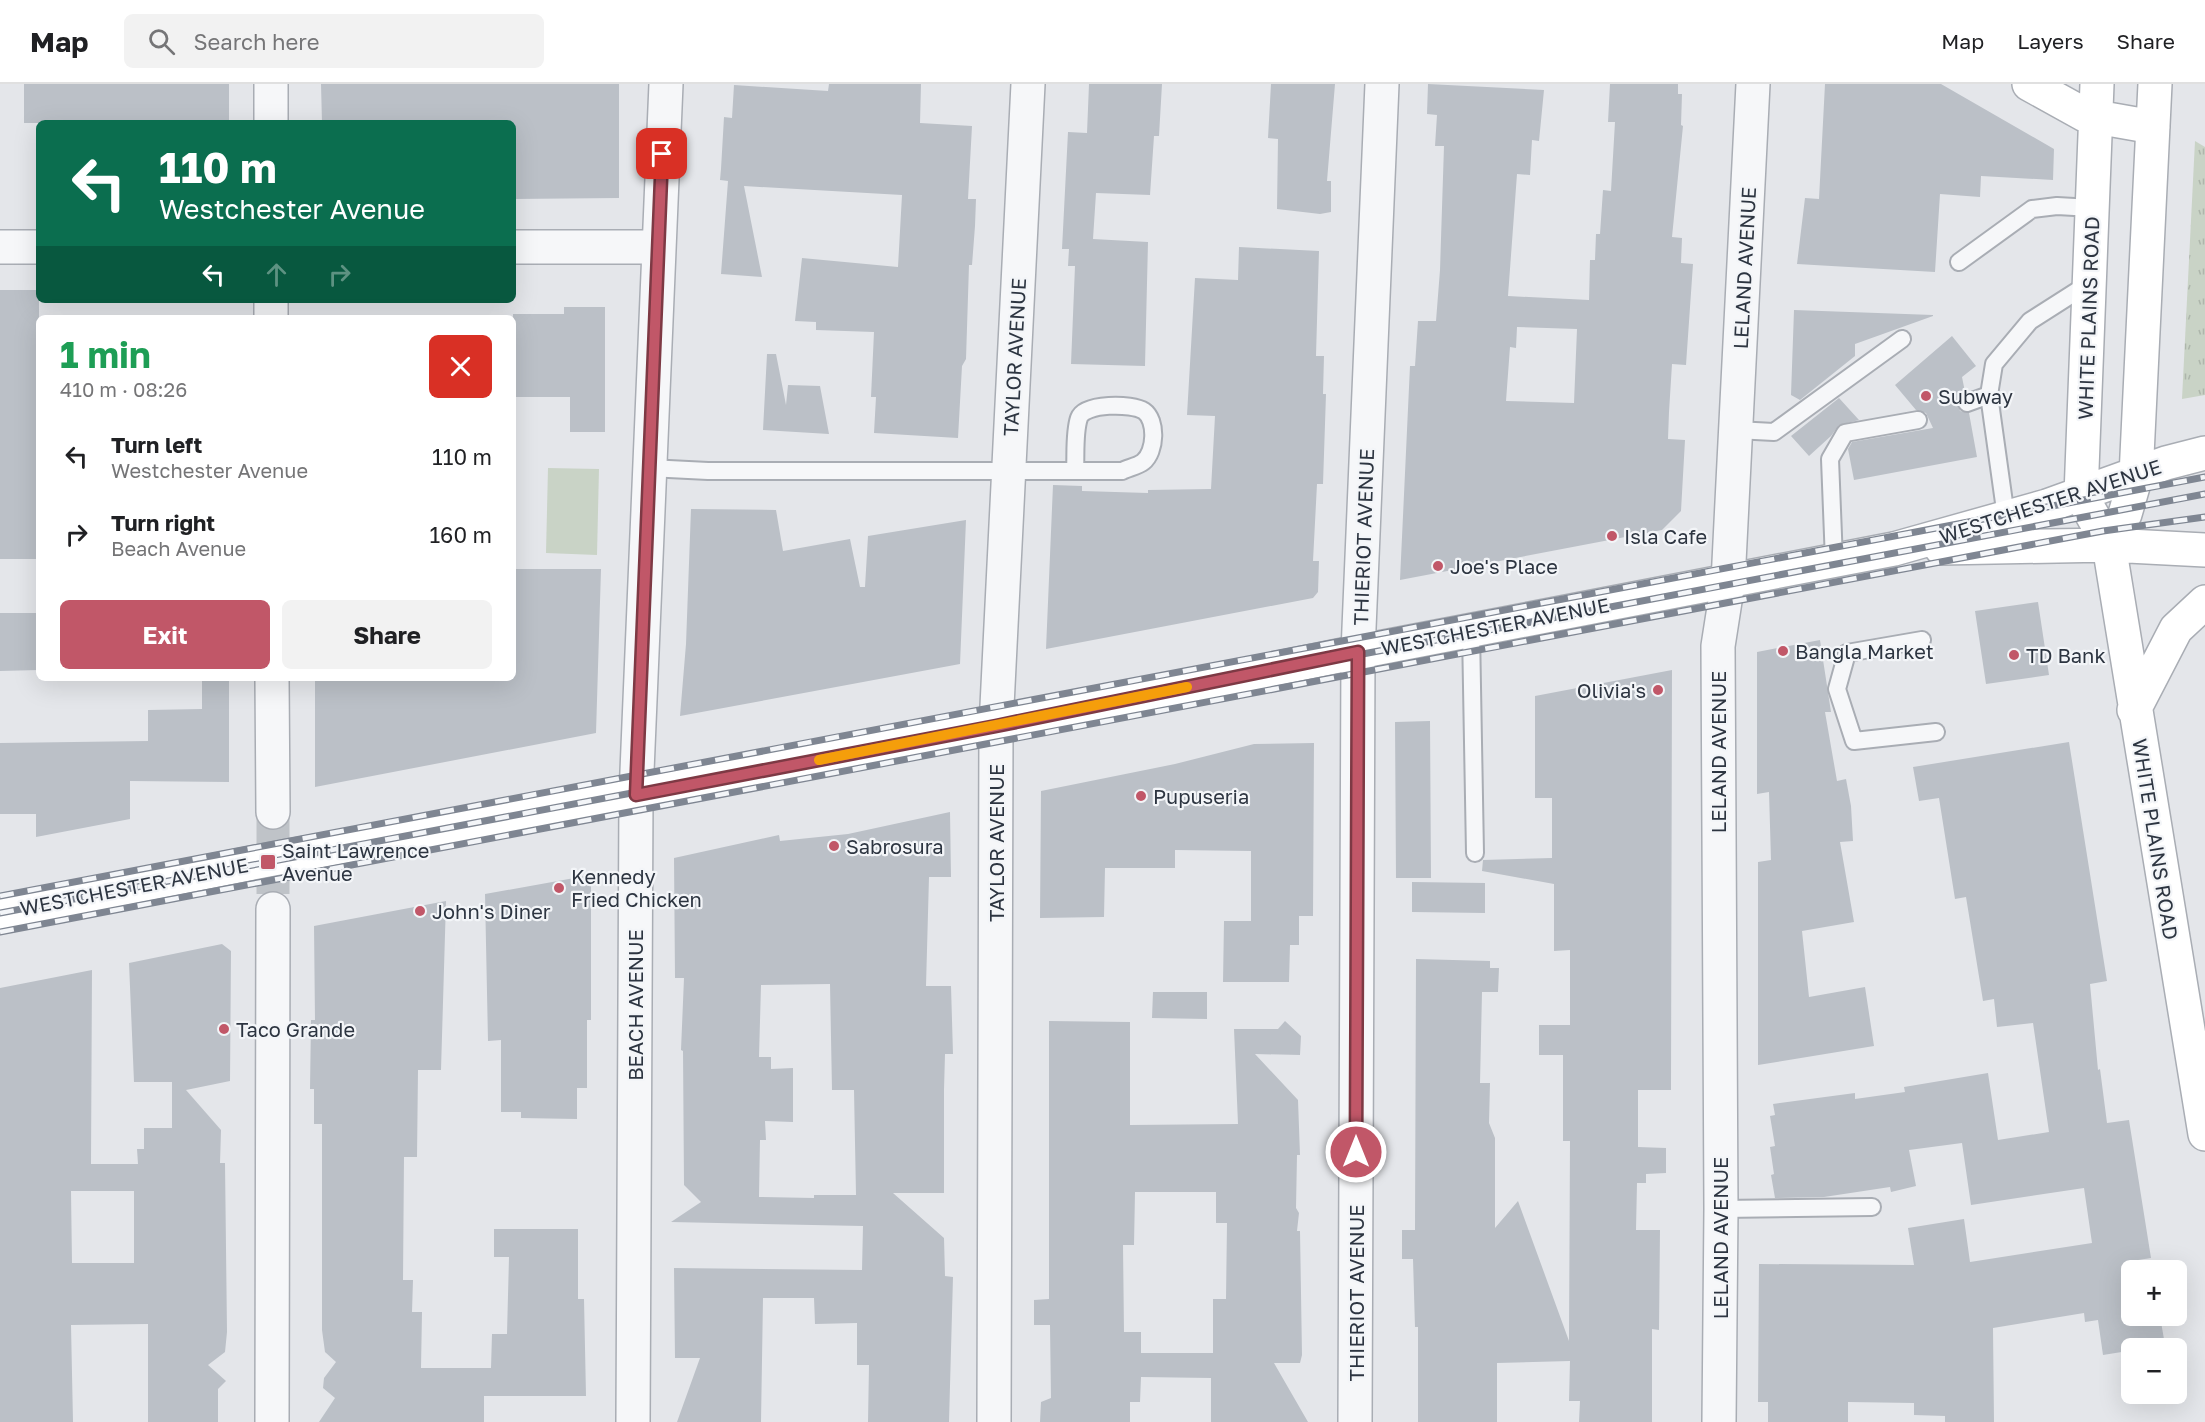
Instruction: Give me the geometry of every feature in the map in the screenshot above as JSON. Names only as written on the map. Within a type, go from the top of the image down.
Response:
[{"type":"main road","points":[[2030,84],[2075,111],[2095,117],[2153,126]]},
{"type":"main road","name":"WHITE PLAINS ROAD","points":[[2097,84],[2080,495],[2109,545],[2134,710],[2205,1134]]},
{"type":"main road","points":[[2109,545],[2125,514],[2136,476],[2155,84]]},
{"type":"main road","name":"WESTCHESTER AVENUE","points":[[0,913],[273,859],[636,795],[996,726],[1358,652],[1894,549],[2080,495],[2166,463],[2205,453]]},
{"type":"main road","name":"WESTCHESTER AVENUE","points":[[1894,549],[2109,545],[2205,550]]},
{"type":"main road","points":[[2134,710],[2176,629],[2205,602]]},
{"type":"street","points":[[271,84],[271,120]]},
{"type":"street","name":"BEACH AVENUE","points":[[633,1422],[636,795],[666,84]]},
{"type":"street","name":"TAYLOR AVENUE","points":[[994,1422],[996,726],[1028,84]]},
{"type":"street","name":"THIERIOT AVENUE","points":[[1356,1422],[1358,652],[1382,84]]},
{"type":"street","name":"LELAND AVENUE","points":[[1719,1422],[1721,1209],[1718,646],[1728,582],[1753,84]]},
{"type":"street","points":[[0,247],[36,247]]},
{"type":"street","points":[[516,247],[658,247]]},
{"type":"street","points":[[272,681],[273,812]]},
{"type":"street","points":[[272,1422],[273,909]]},
{"type":"lane","points":[[1959,262],[2032,209],[2057,206],[2092,208]]},
{"type":"lane","points":[[2006,517],[1989,395],[1994,364],[2030,321],[2088,284]]},
{"type":"lane","points":[[1736,430],[1774,432],[1902,339]]},
{"type":"lane","points":[[1967,403],[1989,395]]},
{"type":"lane","points":[[649,468],[1122,471],[1145,461],[1151,449],[1153,425],[1144,411],[1133,408],[1095,406],[1085,410],[1079,418],[1075,470]]},
{"type":"lane","points":[[1834,561],[1830,459],[1845,433],[1918,420]]},
{"type":"lane","points":[[1471,631],[1475,853]]},
{"type":"lane","points":[[1922,640],[1847,653],[1837,688],[1854,741],[1936,732]]},
{"type":"lane","points":[[1721,1209],[1872,1207]]},
{"type":"green space","points":[[2195,141],[2205,147],[2205,395],[2182,399]]},
{"type":"green space","points":[[548,468],[599,469],[597,555],[546,553]]},
{"type":"building","points":[[24,84],[229,84],[229,120],[36,120],[36,123],[24,123]]},
{"type":"building","points":[[321,84],[619,84],[619,198],[516,199],[516,120],[322,120]]},
{"type":"building","points":[[829,84],[921,84],[920,123],[972,126],[968,199],[976,199],[975,226],[972,265],[969,265],[966,359],[962,366],[958,438],[874,433],[876,397],[871,397],[874,332],[816,330],[816,322],[795,321],[802,258],[898,267],[902,195],[744,186],[762,277],[721,274],[728,181],[720,180],[724,117],[732,118],[734,85],[828,91]]},
{"type":"building","points":[[1089,84],[1162,84],[1159,136],[1154,136],[1150,195],[1096,193],[1093,239],[1148,242],[1145,366],[1071,364],[1075,266],[1068,266],[1069,249],[1062,249],[1068,132],[1087,133]]},
{"type":"building","points":[[1271,84],[1335,84],[1327,181],[1331,181],[1331,212],[1320,214],[1277,209],[1278,139],[1268,138]]},
{"type":"building","points":[[1428,84],[1544,90],[1539,141],[1532,140],[1530,175],[1517,174],[1508,296],[1589,300],[1590,260],[1595,260],[1596,234],[1600,234],[1603,190],[1611,191],[1615,122],[1608,122],[1610,84],[1678,84],[1678,94],[1682,94],[1681,125],[1683,126],[1672,237],[1682,238],[1681,263],[1693,264],[1686,365],[1672,364],[1669,412],[1668,439],[1685,440],[1681,511],[1662,530],[1400,580],[1410,366],[1415,366],[1418,321],[1436,321],[1440,270],[1444,146],[1435,146],[1437,115],[1427,114]],"holes":[[[1517,327],[1577,329],[1574,403],[1506,401],[1510,347],[1516,348]]]},
{"type":"building","points":[[1825,84],[1941,84],[2054,149],[2053,180],[1981,176],[1980,197],[1940,194],[1935,272],[1797,264],[1805,198],[1819,199]]},
{"type":"building","points":[[1239,247],[1319,251],[1316,356],[1324,356],[1323,394],[1326,394],[1323,484],[1317,484],[1313,561],[1319,561],[1318,592],[1313,598],[1046,649],[1053,485],[1082,486],[1082,491],[1148,493],[1148,490],[1211,489],[1215,416],[1187,415],[1195,278],[1238,280]]},
{"type":"building","points":[[0,290],[36,290],[39,315],[36,315],[36,559],[0,559]]},
{"type":"building","points":[[564,307],[605,307],[605,432],[570,432],[570,397],[516,397],[516,315],[513,314],[564,314]]},
{"type":"building","points":[[1794,310],[1933,316],[1855,344],[1855,356],[1800,400],[1791,395]]},
{"type":"building","points":[[1952,336],[1976,366],[1962,377],[1965,392],[1957,402],[1960,411],[1969,413],[1977,457],[1854,480],[1848,449],[1852,442],[1933,428],[1926,413],[1916,410],[1895,385]]},
{"type":"building","points":[[767,354],[776,354],[786,405],[788,385],[820,386],[829,434],[763,430]]},
{"type":"building","points":[[1839,398],[1859,420],[1839,425],[1831,436],[1809,456],[1791,436]]},
{"type":"building","points":[[691,509],[776,510],[783,551],[850,539],[860,587],[865,587],[868,536],[966,520],[960,664],[680,716],[686,644]]},
{"type":"building","points":[[516,569],[601,569],[596,733],[315,787],[315,681],[516,681]]},
{"type":"building","name":"TD Bank","points":[[2038,602],[2049,675],[1986,684],[1975,611]]},
{"type":"building","points":[[0,613],[36,613],[36,670],[0,671]]},
{"type":"building","points":[[1820,640],[1831,712],[1825,712],[1837,781],[1846,779],[1851,806],[1853,841],[1840,842],[1854,922],[1802,931],[1809,997],[1865,987],[1874,1046],[1758,1065],[1758,862],[1771,860],[1769,792],[1757,794],[1757,652]]},
{"type":"building","points":[[1672,670],[1671,1090],[1638,1090],[1638,1147],[1666,1148],[1666,1173],[1646,1174],[1646,1183],[1637,1183],[1636,1230],[1660,1230],[1659,1330],[1652,1329],[1652,1422],[1579,1422],[1580,1401],[1569,1401],[1570,1361],[1497,1363],[1497,1422],[1418,1422],[1418,1327],[1415,1327],[1413,1259],[1402,1259],[1402,1230],[1415,1230],[1416,959],[1490,961],[1490,968],[1499,968],[1498,992],[1482,992],[1480,1083],[1490,1083],[1489,1123],[1495,1138],[1495,1228],[1518,1201],[1569,1341],[1570,1141],[1563,1141],[1563,1055],[1539,1055],[1539,1025],[1570,1025],[1570,950],[1554,951],[1554,884],[1482,871],[1483,860],[1552,858],[1552,798],[1535,798],[1535,696]]},
{"type":"building","points":[[202,681],[229,681],[229,782],[130,781],[130,819],[36,837],[36,814],[0,814],[0,743],[148,741],[148,710],[202,709]]},
{"type":"building","points":[[1430,721],[1431,878],[1396,878],[1395,722]]},
{"type":"building","points":[[2069,742],[2107,981],[2090,984],[2098,1070],[2100,1069],[2107,1123],[2129,1120],[2151,1258],[2121,1260],[2121,1326],[2162,1326],[2164,1338],[2121,1338],[2121,1352],[2103,1355],[2098,1320],[2085,1322],[2084,1313],[1993,1328],[1994,1422],[1945,1422],[1945,1416],[1914,1415],[1914,1403],[1848,1402],[1848,1422],[1768,1422],[1768,1402],[1758,1402],[1759,1264],[1914,1265],[1908,1228],[1964,1219],[1970,1262],[2092,1243],[2084,1188],[1971,1205],[1962,1143],[1909,1150],[1916,1186],[1891,1192],[1890,1187],[1824,1197],[1775,1198],[1770,1147],[1775,1146],[1770,1116],[1775,1115],[1773,1104],[1855,1093],[1855,1099],[1905,1092],[1904,1087],[1988,1073],[1998,1140],[2049,1132],[2033,1023],[1997,1027],[1994,999],[1983,1001],[1966,897],[1955,899],[1939,798],[1919,801],[1913,767]]},
{"type":"building","points":[[1314,743],[1313,916],[1299,916],[1299,945],[1290,945],[1289,982],[1223,982],[1224,921],[1251,921],[1251,851],[1175,850],[1175,868],[1105,868],[1104,917],[1040,918],[1041,791],[1175,764],[1254,744]]},
{"type":"building","points":[[950,812],[951,877],[929,877],[926,986],[951,986],[953,1054],[945,1054],[944,1193],[893,1193],[944,1238],[945,1276],[953,1277],[949,1422],[868,1422],[869,1365],[857,1365],[857,1323],[815,1324],[814,1298],[763,1298],[761,1422],[677,1422],[700,1358],[675,1358],[674,1268],[862,1270],[863,1226],[671,1222],[701,1202],[684,1185],[683,1051],[681,1050],[684,978],[675,978],[674,858],[779,835],[780,841],[848,834]],"holes":[[[830,984],[832,1090],[854,1090],[856,1195],[814,1195],[814,1198],[759,1197],[760,1140],[766,1140],[765,1121],[793,1122],[793,1068],[771,1069],[771,1057],[759,1057],[761,985]]]},
{"type":"building","points":[[591,875],[591,1020],[587,1020],[587,1088],[577,1088],[577,1119],[521,1118],[521,1112],[501,1112],[501,1040],[488,1041],[485,894]]},
{"type":"building","points":[[1412,882],[1485,883],[1485,913],[1412,912]]},
{"type":"building","points":[[446,901],[441,1070],[418,1070],[417,1157],[404,1157],[403,1280],[413,1280],[412,1312],[422,1312],[421,1368],[491,1368],[492,1334],[507,1334],[509,1257],[494,1257],[494,1229],[578,1229],[578,1299],[584,1299],[586,1396],[484,1396],[484,1422],[319,1422],[335,1398],[323,1388],[324,1378],[336,1362],[325,1352],[322,1330],[322,1124],[314,1124],[314,1089],[310,1089],[311,1020],[315,1020],[314,926]]},
{"type":"building","points":[[222,944],[231,951],[230,1081],[186,1090],[221,1130],[220,1163],[225,1163],[227,1332],[225,1352],[208,1365],[226,1381],[218,1389],[218,1422],[148,1422],[148,1324],[71,1325],[73,1422],[0,1422],[0,988],[92,970],[91,1164],[138,1164],[137,1149],[144,1149],[144,1128],[172,1128],[172,1082],[134,1082],[129,963]],"holes":[[[71,1191],[134,1191],[134,1263],[72,1263]]]},
{"type":"building","points":[[1153,992],[1207,992],[1207,1019],[1152,1018]]},
{"type":"building","points":[[1049,1021],[1130,1022],[1130,1125],[1238,1124],[1234,1029],[1278,1029],[1285,1021],[1301,1036],[1300,1055],[1255,1054],[1298,1100],[1300,1155],[1297,1155],[1296,1208],[1299,1213],[1297,1231],[1300,1231],[1302,1355],[1300,1363],[1274,1363],[1308,1422],[1211,1422],[1211,1378],[1141,1377],[1140,1402],[1130,1402],[1130,1422],[1040,1422],[1041,1402],[1051,1398],[1050,1325],[1034,1325],[1034,1300],[1049,1299]],"holes":[[[1135,1192],[1216,1192],[1216,1223],[1227,1223],[1226,1299],[1213,1299],[1213,1353],[1141,1353],[1141,1332],[1124,1332],[1123,1245],[1134,1245]]]},
{"type":"tunnel","points":[[273,812],[273,909]]},
{"type":"railway","points":[[0,896],[2205,477]]},
{"type":"railway","points":[[0,913],[2205,494]]},
{"type":"railway","points":[[0,932],[2103,531],[2205,517]]},
{"type":"slow traffic","points":[[819,760],[1187,687]]},
{"type":"place","name":"Subway","points":[[1926,396]]},
{"type":"place","name":"Isla Cafe","points":[[1612,536]]},
{"type":"place","name":"Joe's Place","points":[[1438,566]]},
{"type":"place","name":"Bangla Market","points":[[1783,651]]},
{"type":"place","name":"TD Bank","points":[[2014,655]]},
{"type":"place","name":"Olivia's","points":[[1658,690]]},
{"type":"place","name":"Pupuseria","points":[[1141,796]]},
{"type":"place","name":"Sabrosura","points":[[834,846]]},
{"type":"place","name":"Saint Lawrence Avenue","points":[[268,862]]},
{"type":"place","name":"Kennedy Fried Chicken","points":[[559,888]]},
{"type":"place","name":"John's Diner","points":[[420,911]]},
{"type":"place","name":"Taco Grande","points":[[224,1029]]},
{"type":"route","points":[[662,154],[636,795],[996,726],[1358,652],[1356,1152]]}]
